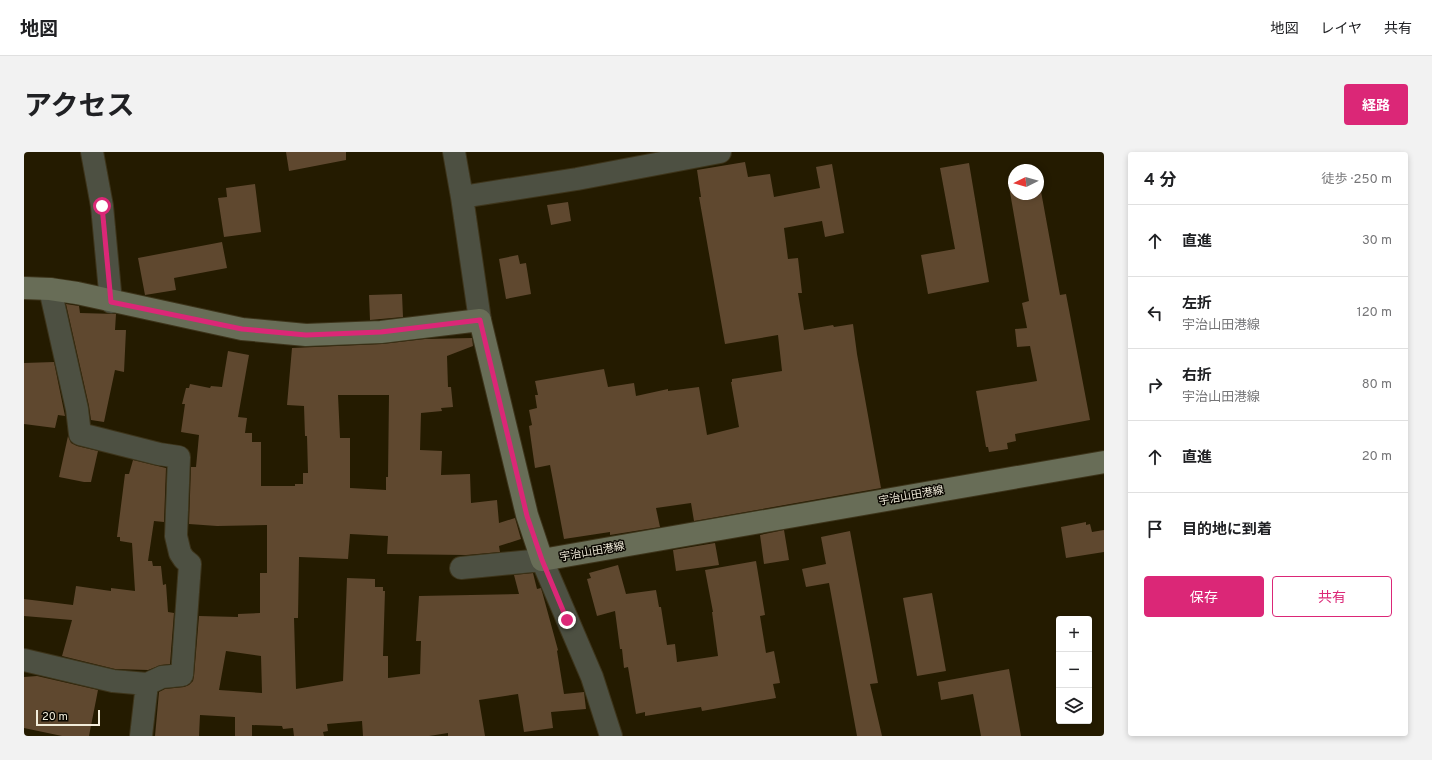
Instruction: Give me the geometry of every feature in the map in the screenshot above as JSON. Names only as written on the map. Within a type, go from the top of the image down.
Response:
[{"type":"main road","points":[[24,288],[50,289],[77,294],[242,329],[306,335],[381,332],[480,320],[527,516],[542,560]]},
{"type":"main road","name":"宇治山田港線","points":[[542,560],[1104,462]]},
{"type":"street","points":[[92,152],[102,206],[111,302]]},
{"type":"street","points":[[454,152],[480,320]]},
{"type":"street","points":[[462,197],[577,179],[720,152]]},
{"type":"street","points":[[24,660],[113,681],[146,684],[162,677],[182,675],[190,564],[180,553],[176,536],[179,457],[159,454],[80,434],[77,409],[50,289]]},
{"type":"street","points":[[461,568],[542,560],[592,677],[611,736]]},
{"type":"street","points":[[141,736],[146,684]]},
{"type":"building","points":[[286,152],[346,152],[346,160],[289,171]]},
{"type":"building","points":[[745,162],[748,177],[770,174],[774,197],[820,188],[816,167],[832,164],[844,233],[825,237],[822,221],[784,228],[788,259],[798,258],[802,293],[798,293],[804,330],[833,325],[834,327],[853,324],[881,488],[694,521],[691,503],[656,508],[660,527],[610,535],[610,532],[564,539],[550,465],[535,468],[529,426],[532,425],[529,410],[537,408],[535,395],[538,395],[535,381],[604,369],[608,387],[634,383],[636,396],[668,389],[668,391],[699,387],[707,435],[739,427],[731,382],[732,379],[782,371],[778,335],[725,344],[699,197],[701,197],[697,170]]},
{"type":"building","points":[[969,163],[989,282],[928,294],[921,255],[955,249],[940,168]]},
{"type":"building","points":[[255,184],[261,232],[224,237],[218,198],[227,197],[226,188]]},
{"type":"building","points":[[1011,200],[1043,200],[1060,295],[1066,294],[1090,420],[1015,434],[1016,441],[1007,443],[1008,449],[989,452],[988,447],[986,447],[976,391],[1037,381],[1030,346],[1017,347],[1015,329],[1027,328],[1022,303],[1029,301]]},
{"type":"building","points":[[568,202],[571,221],[551,225],[547,205]]},
{"type":"building","points":[[222,242],[227,268],[174,278],[176,290],[145,295],[138,258]]},
{"type":"building","points":[[518,255],[520,264],[526,263],[531,294],[506,299],[499,259]]},
{"type":"building","points":[[402,294],[403,317],[370,320],[369,295]]},
{"type":"building","points":[[66,304],[79,306],[80,313],[116,314],[115,330],[126,330],[124,372],[115,370],[104,422],[91,420]]},
{"type":"building","points":[[472,338],[473,346],[447,356],[448,387],[451,387],[453,407],[441,408],[442,411],[421,413],[420,450],[442,451],[441,475],[470,474],[471,503],[497,500],[499,523],[515,518],[521,539],[499,546],[500,552],[466,555],[387,554],[388,536],[350,534],[348,559],[299,557],[298,618],[294,618],[296,689],[343,681],[347,578],[375,579],[375,587],[383,587],[383,591],[385,591],[383,656],[388,656],[388,678],[420,674],[421,641],[416,641],[419,596],[519,594],[514,575],[533,573],[537,589],[541,588],[558,650],[564,694],[584,692],[586,709],[551,712],[553,728],[524,732],[518,694],[479,700],[485,736],[448,736],[448,733],[429,736],[363,736],[362,721],[327,724],[328,731],[323,732],[324,736],[294,736],[293,728],[283,729],[282,726],[252,725],[252,736],[235,736],[235,717],[200,715],[199,736],[155,736],[159,692],[165,689],[184,687],[193,681],[199,616],[238,617],[238,614],[260,613],[260,573],[267,573],[267,525],[217,526],[189,524],[191,467],[196,467],[199,435],[181,432],[185,404],[182,404],[186,388],[189,388],[190,384],[210,388],[211,386],[222,387],[228,351],[249,355],[238,417],[247,418],[245,433],[252,433],[252,442],[261,442],[261,486],[295,486],[295,484],[303,484],[303,473],[308,473],[307,436],[305,436],[304,406],[287,405],[292,348],[382,344],[425,339]],"holes":[[[338,395],[389,395],[388,477],[386,477],[386,490],[350,488],[350,438],[340,438]],[[226,651],[261,656],[262,693],[219,690]]]},
{"type":"building","points":[[54,362],[65,416],[58,415],[55,428],[24,424],[24,363]]},
{"type":"building","points":[[68,436],[71,443],[77,446],[98,451],[91,482],[59,477]]},
{"type":"building","points":[[133,460],[166,468],[164,522],[154,521],[148,561],[152,561],[153,566],[161,566],[163,585],[166,584],[168,612],[174,613],[170,664],[161,665],[148,670],[115,669],[62,656],[72,620],[24,616],[24,599],[73,605],[76,586],[111,591],[111,588],[135,591],[132,543],[120,541],[120,537],[117,537],[125,474],[129,474]]},
{"type":"building","points":[[1086,522],[1086,525],[1090,524],[1092,532],[1104,530],[1104,552],[1066,558],[1061,527]]},
{"type":"building","points":[[784,530],[789,560],[764,564],[760,535]]},
{"type":"building","points":[[850,531],[878,683],[870,684],[882,736],[857,736],[829,583],[806,587],[802,569],[826,564],[821,537]]},
{"type":"building","points":[[715,543],[719,565],[676,571],[673,550]]},
{"type":"building","points":[[756,561],[765,615],[760,616],[766,653],[774,651],[780,683],[773,684],[776,698],[702,711],[701,707],[645,716],[645,712],[636,714],[628,667],[624,668],[622,649],[620,649],[615,611],[597,616],[587,579],[591,578],[589,573],[618,565],[626,594],[656,590],[659,607],[661,607],[667,645],[675,644],[677,662],[718,656],[713,612],[705,570]]},
{"type":"building","points":[[932,593],[946,671],[917,676],[903,598]]},
{"type":"building","points":[[1009,669],[1021,736],[981,736],[973,694],[941,700],[938,682]]},
{"type":"building","points":[[37,676],[98,690],[89,736],[62,736],[24,728],[24,677]]},
{"type":"route","points":[[102,206],[111,302],[242,329],[306,335],[381,332],[480,320],[527,516],[542,560],[567,620]]}]
